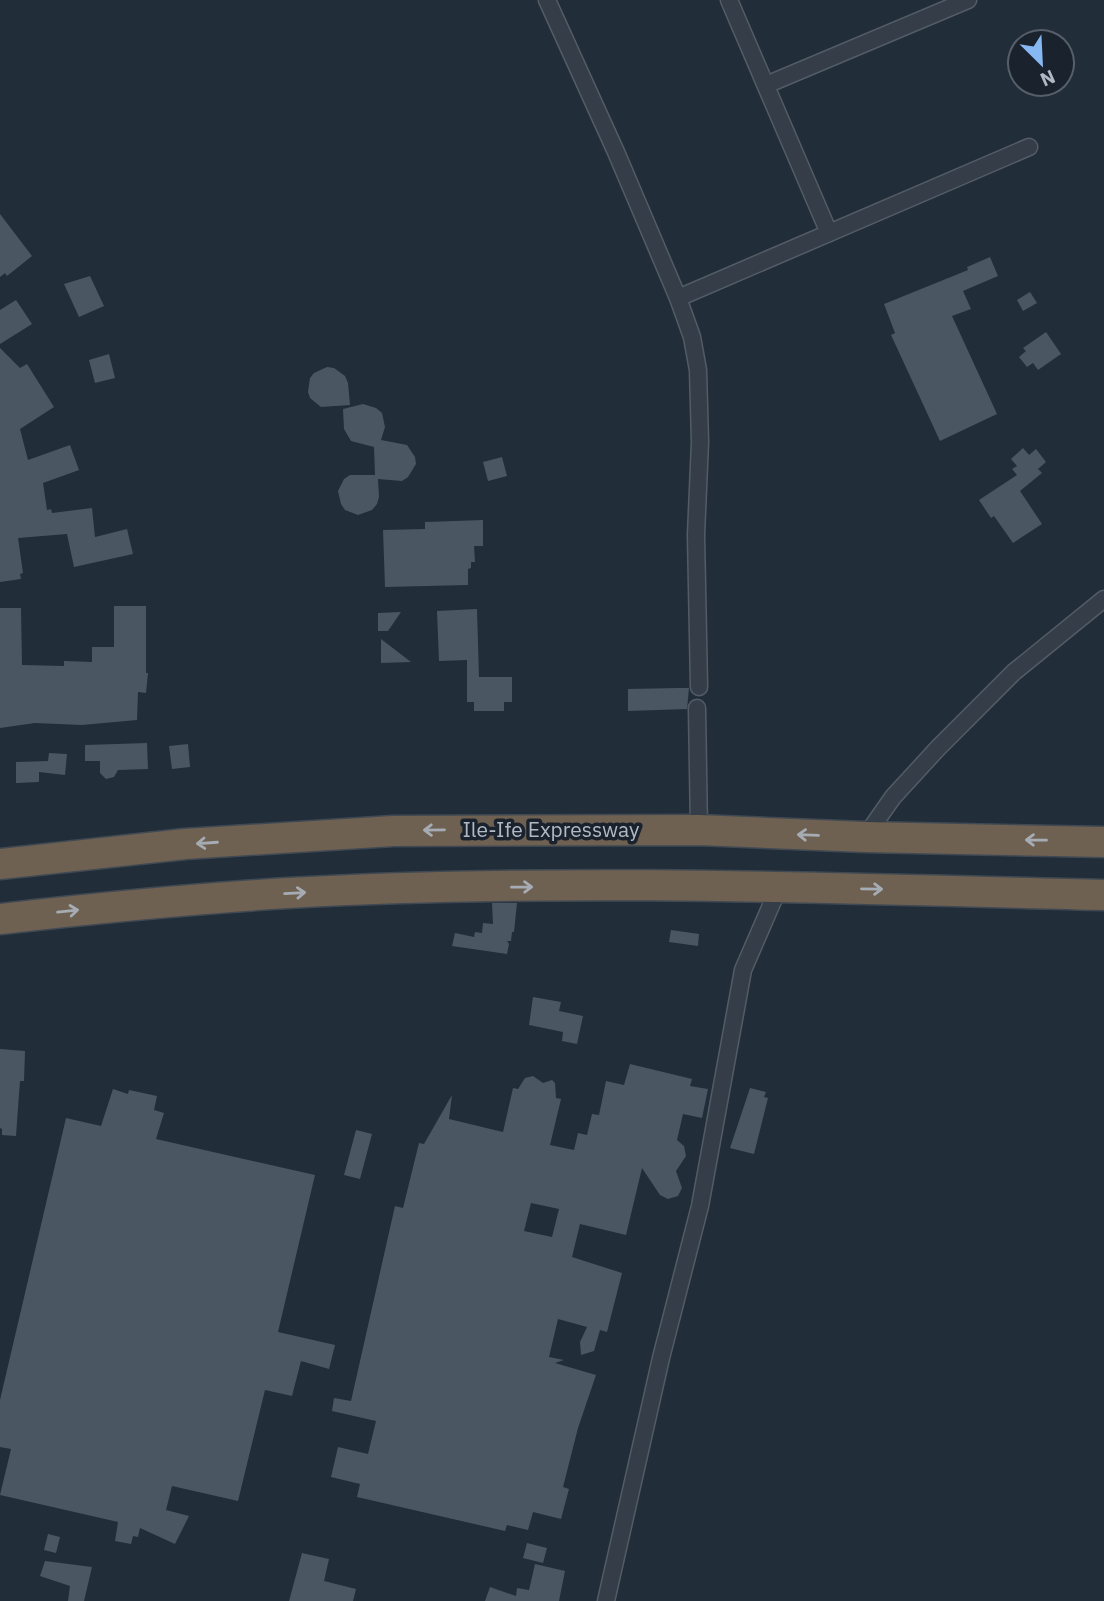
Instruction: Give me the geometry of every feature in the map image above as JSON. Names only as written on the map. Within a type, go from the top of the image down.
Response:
[{"type":"highway","name":"Ile-Ife Expressway","points":[[0,864],[184,845],[380,832],[523,829],[699,830],[1104,842]]},
{"type":"highway","points":[[0,919],[187,900],[356,890],[779,887],[1104,895]]},
{"type":"street","points":[[547,0],[616,152],[692,337],[698,370],[700,442],[696,535],[699,687]]},
{"type":"street","points":[[729,0],[829,233]]},
{"type":"street","points":[[766,85],[968,0]]},
{"type":"street","points":[[678,298],[1028,147]]},
{"type":"street","points":[[865,837],[893,797],[938,748],[1014,672],[1104,598]]},
{"type":"street","points":[[697,708],[699,830]]},
{"type":"street","points":[[606,1601],[661,1358],[700,1206],[744,970],[779,887]]},
{"type":"building","points":[[0,214],[32,256],[7,276],[5,273],[0,277]]},
{"type":"building","points":[[990,257],[998,276],[963,291],[971,309],[952,316],[997,414],[940,441],[891,335],[895,333],[884,304],[968,270],[967,267]]},
{"type":"building","points":[[90,276],[104,306],[79,317],[64,284]]},
{"type":"building","points":[[1030,292],[1037,303],[1023,311],[1017,300]]},
{"type":"building","points":[[16,300],[32,324],[0,344],[0,310]]},
{"type":"building","points":[[1046,332],[1061,354],[1038,370],[1033,363],[1027,367],[1019,357],[1026,351],[1023,348]]},
{"type":"building","points":[[0,348],[20,368],[27,364],[54,407],[20,429],[28,460],[70,445],[79,470],[43,483],[47,510],[51,509],[52,513],[92,508],[95,537],[127,529],[133,554],[74,567],[67,534],[18,538],[23,573],[20,574],[21,579],[0,582]]},
{"type":"building","points":[[109,354],[115,378],[95,383],[89,360]]},
{"type":"building","points":[[327,367],[334,368],[345,376],[350,405],[321,407],[310,398],[310,378]]},
{"type":"building","points":[[363,404],[382,413],[385,427],[381,440],[407,445],[416,464],[402,481],[378,479],[377,504],[372,510],[358,515],[345,510],[338,491],[344,479],[350,475],[375,475],[374,447],[351,441],[344,429],[343,409]]},
{"type":"building","points":[[1023,448],[1029,455],[1036,449],[1046,462],[1038,469],[1042,473],[1020,491],[1042,524],[1013,543],[979,500],[1017,475],[1012,469],[1017,466],[1011,459]]},
{"type":"building","points":[[502,457],[507,476],[488,481],[483,462]]},
{"type":"building","points":[[483,520],[483,546],[474,546],[475,562],[471,562],[471,568],[468,569],[468,585],[385,587],[383,530],[425,529],[425,522]]},
{"type":"building","points":[[114,606],[146,606],[148,673],[146,693],[138,692],[137,720],[82,725],[35,723],[0,728],[0,608],[21,608],[22,665],[64,666],[64,661],[92,662],[92,647],[114,647]]},
{"type":"building","points":[[477,609],[479,677],[512,677],[512,702],[504,702],[504,711],[474,711],[474,702],[467,702],[467,660],[439,661],[437,611]]},
{"type":"building","points":[[401,612],[388,631],[378,631],[378,613]]},
{"type":"building","points":[[381,639],[411,662],[381,663]]},
{"type":"building","points":[[689,688],[687,709],[628,711],[628,689]]},
{"type":"building","points":[[147,743],[148,769],[118,770],[114,777],[106,779],[100,773],[100,761],[85,761],[85,745]]},
{"type":"building","points":[[188,744],[190,767],[172,769],[169,746]]},
{"type":"building","points":[[49,753],[67,754],[65,775],[39,772],[39,782],[16,783],[16,762],[48,761]]},
{"type":"building","points":[[492,903],[517,903],[514,932],[511,941],[507,941],[507,954],[452,946],[455,933],[474,937],[475,932],[482,933],[483,923],[493,924]]},
{"type":"building","points":[[671,930],[699,934],[698,946],[669,942]]},
{"type":"building","points":[[533,997],[561,1002],[559,1011],[583,1016],[577,1044],[562,1041],[563,1032],[529,1025]]},
{"type":"building","points":[[0,1049],[25,1051],[24,1081],[20,1081],[16,1136],[2,1135],[0,1128]]},
{"type":"building","points":[[630,1064],[692,1079],[690,1086],[708,1089],[702,1118],[683,1114],[677,1140],[684,1146],[686,1156],[676,1171],[682,1188],[678,1196],[668,1199],[660,1195],[642,1168],[626,1235],[580,1224],[572,1257],[622,1273],[607,1332],[600,1330],[594,1351],[581,1355],[580,1342],[587,1327],[558,1319],[549,1357],[564,1360],[555,1363],[596,1375],[578,1428],[563,1487],[569,1489],[561,1519],[533,1512],[528,1530],[507,1525],[505,1531],[357,1497],[360,1484],[331,1477],[338,1447],[368,1454],[376,1421],[332,1411],[334,1398],[351,1401],[395,1206],[403,1208],[419,1143],[424,1144],[452,1095],[449,1119],[503,1132],[513,1088],[518,1089],[525,1078],[533,1076],[543,1083],[552,1080],[555,1083],[556,1098],[561,1099],[550,1145],[574,1150],[578,1133],[587,1135],[592,1114],[599,1115],[606,1081],[624,1085]],"holes":[[[531,1203],[559,1209],[552,1237],[524,1231]]]},
{"type":"building","points":[[750,1088],[766,1092],[764,1097],[768,1098],[754,1154],[730,1148]]},
{"type":"building","points":[[113,1089],[128,1094],[129,1090],[157,1096],[154,1110],[164,1113],[156,1139],[315,1175],[278,1332],[335,1345],[329,1369],[301,1361],[292,1396],[265,1390],[238,1501],[172,1486],[166,1510],[189,1516],[175,1544],[140,1528],[138,1537],[133,1536],[131,1544],[115,1541],[118,1522],[0,1495],[11,1449],[0,1447],[0,1400],[66,1118],[101,1126]]},
{"type":"building","points":[[356,1130],[372,1134],[360,1179],[344,1175]]},
{"type":"building","points":[[48,1534],[60,1537],[56,1553],[44,1550]]},
{"type":"building","points":[[527,1543],[547,1548],[543,1563],[523,1558]]},
{"type":"building","points":[[302,1553],[329,1559],[324,1581],[356,1589],[353,1601],[289,1601]]},
{"type":"building","points":[[45,1561],[92,1567],[84,1601],[68,1601],[70,1586],[40,1576]]},
{"type":"building","points":[[535,1564],[565,1571],[559,1601],[485,1601],[490,1587],[516,1596],[517,1588],[529,1590]]}]
